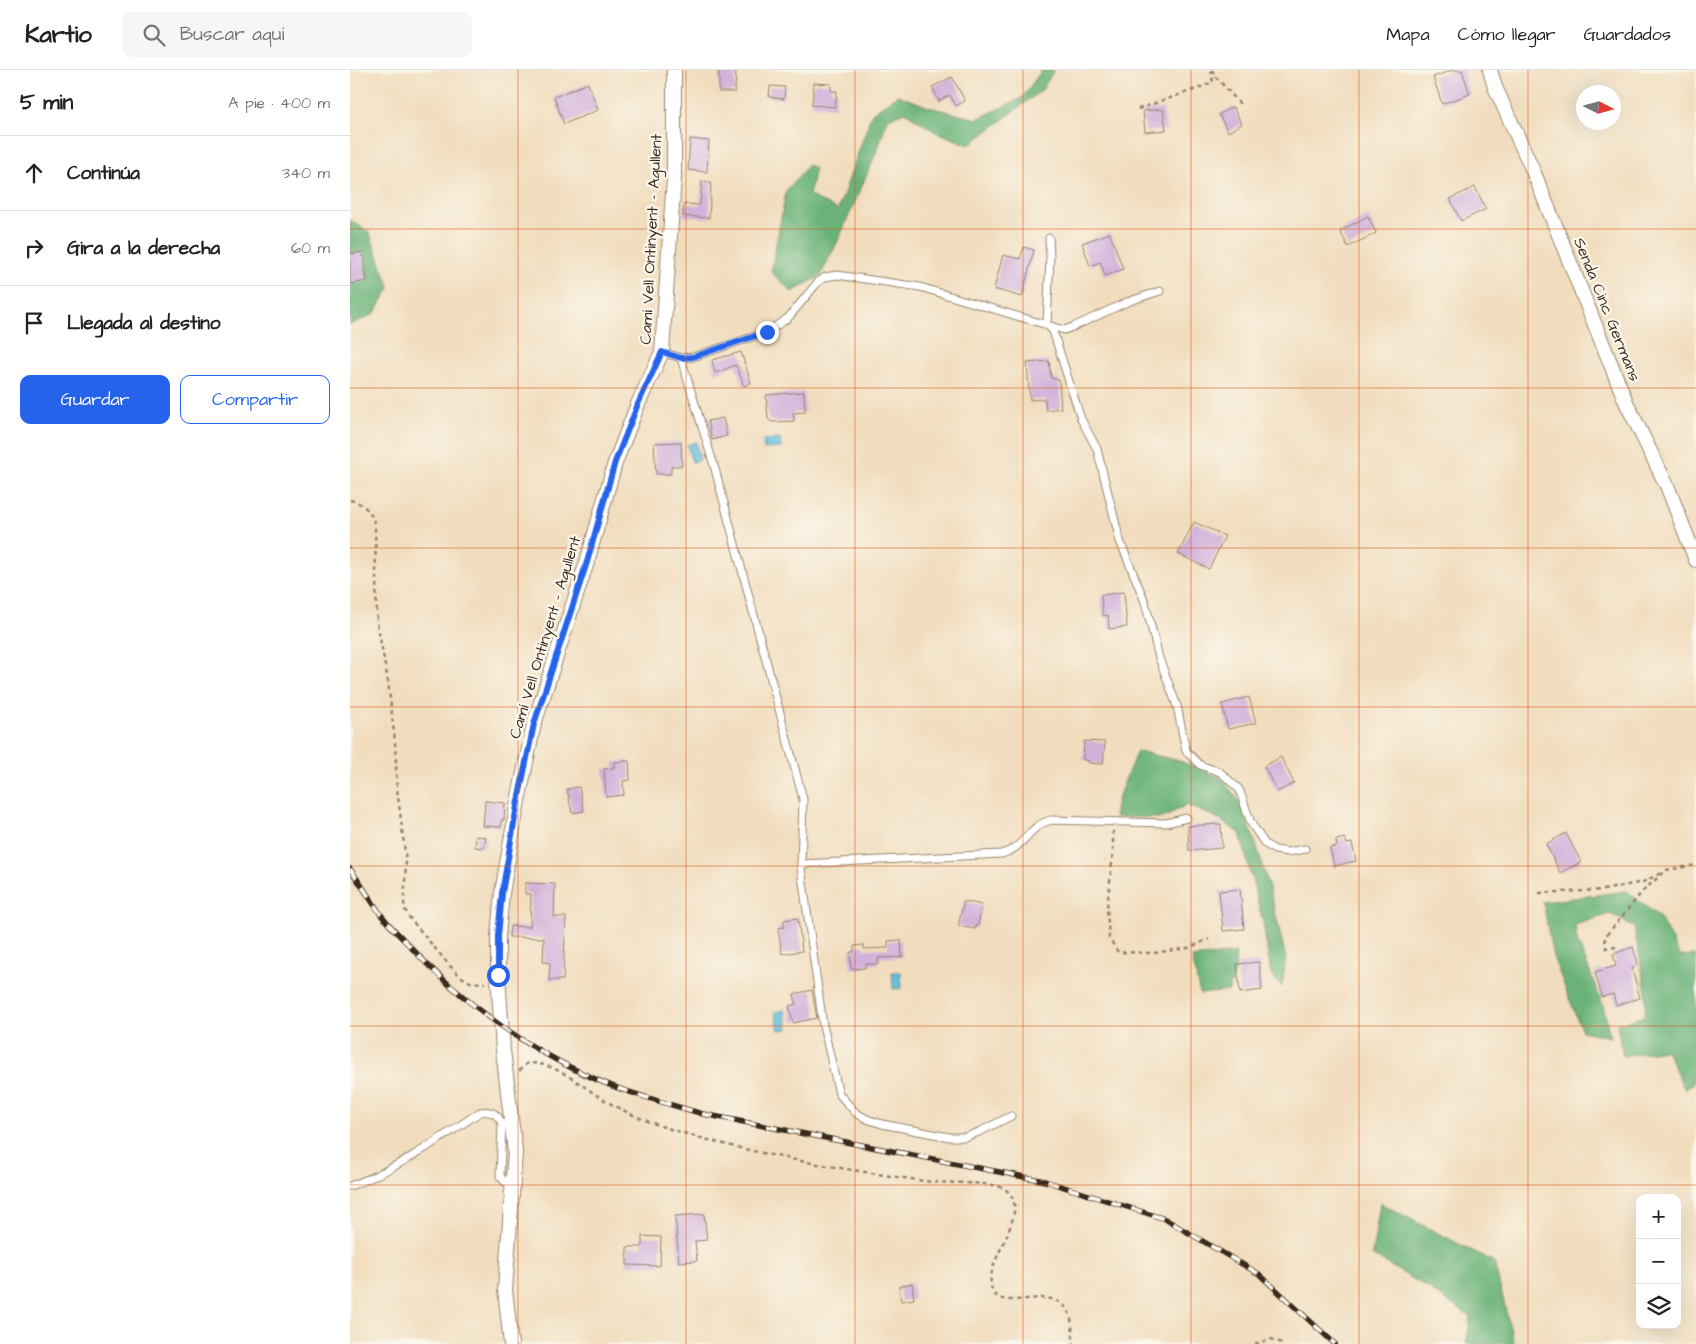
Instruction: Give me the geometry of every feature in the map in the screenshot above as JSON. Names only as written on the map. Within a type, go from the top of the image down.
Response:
[{"type":"street","name":"Camí Vell Ontinyent - Agullent","points":[[511,1344],[505,1290],[515,1152],[503,1050],[499,979],[498,936],[502,893],[520,788],[534,724],[587,562],[615,462],[638,404],[662,352],[674,178],[674,70]]},
{"type":"street","name":"Senda Cinc Germans","points":[[1490,70],[1559,233],[1626,402],[1668,488],[1696,560]]},
{"type":"lane","points":[[1048,238],[1050,256],[1047,325],[1053,331],[1081,419],[1097,450],[1120,541],[1145,602],[1159,658],[1177,706],[1186,751],[1200,766],[1220,772],[1239,789],[1251,824],[1265,844],[1275,850],[1288,852],[1305,849]]},
{"type":"lane","points":[[662,352],[681,358],[693,357],[767,332],[788,318],[818,282],[825,277],[837,275],[920,287],[1064,330],[1127,302],[1160,291]]},
{"type":"lane","points":[[681,358],[715,469],[803,798],[800,864],[822,1025],[839,1094],[856,1113],[882,1124],[949,1137],[965,1137],[1010,1116]]},
{"type":"lane","points":[[800,864],[1001,854],[1011,852],[1041,822],[1051,820],[1166,824],[1188,818]]},
{"type":"lane","points":[[350,1186],[373,1178],[416,1156],[480,1112],[486,1111],[495,1113],[500,1118],[502,1124],[500,1176],[505,1182],[512,1184]]},
{"type":"path","points":[[1211,70],[1242,106]]},
{"type":"path","points":[[1138,109],[1212,82],[1211,70]]},
{"type":"path","points":[[350,500],[366,507],[375,526],[377,622],[388,681],[395,741],[397,788],[406,861],[404,903],[406,913],[449,965],[466,980],[480,984],[499,979]]},
{"type":"path","points":[[1103,822],[1113,830],[1107,908],[1109,938],[1118,952],[1154,952],[1188,948],[1209,939]]},
{"type":"path","points":[[1539,893],[1603,890],[1643,882],[1666,870],[1696,866]]},
{"type":"path","points":[[1616,947],[1606,948],[1605,937],[1642,892],[1666,870]]},
{"type":"path","points":[[518,1074],[526,1064],[540,1063],[554,1069],[608,1102],[636,1116],[726,1144],[783,1157],[928,1182],[992,1185],[1003,1188],[1012,1196],[1015,1204],[1015,1216],[992,1267],[990,1282],[992,1292],[1006,1300],[1043,1297],[1059,1300],[1069,1312],[1074,1344]]},
{"type":"path","points":[[1255,1344],[1272,1339],[1284,1344]]},
{"type":"green space","points":[[1042,70],[1054,70],[1042,90],[969,145],[934,131],[905,112],[888,118],[877,151],[837,243],[820,276],[792,292],[771,272],[786,191],[808,165],[815,168],[809,195],[838,210],[872,113],[898,95],[929,107],[977,119],[1022,98]]},
{"type":"green space","points":[[350,220],[369,232],[390,288],[374,314],[350,325]]},
{"type":"green space","points":[[1137,751],[1180,761],[1221,778],[1239,801],[1256,844],[1270,891],[1286,958],[1282,987],[1271,975],[1263,922],[1240,833],[1213,816],[1186,805],[1163,818],[1114,817],[1117,800]]},
{"type":"green space","points":[[1627,891],[1660,918],[1680,956],[1696,955],[1696,1080],[1685,1090],[1666,1050],[1623,1056],[1617,1024],[1645,1016],[1646,992],[1634,927],[1610,914],[1575,925],[1577,940],[1603,1005],[1610,1037],[1582,1031],[1553,957],[1543,902]]},
{"type":"green space","points":[[1236,953],[1235,971],[1229,991],[1200,994],[1192,958]]},
{"type":"green space","points":[[1380,1203],[1494,1262],[1514,1344],[1466,1344],[1471,1317],[1423,1285],[1372,1255]]},
{"type":"water","points":[[780,439],[781,448],[764,449],[763,440]]},
{"type":"water","points":[[696,442],[700,460],[692,462],[687,445]]},
{"type":"water","points":[[892,972],[901,972],[902,988],[893,989]]},
{"type":"water","points":[[785,1010],[788,1029],[779,1030],[775,1012]]},
{"type":"building","points":[[719,70],[736,71],[735,92],[719,92]]},
{"type":"building","points":[[1453,70],[1462,70],[1470,94],[1442,104],[1433,77]]},
{"type":"building","points":[[952,77],[965,101],[956,106],[950,95],[939,101],[932,87]]},
{"type":"building","points":[[588,83],[598,110],[564,124],[554,97]]},
{"type":"building","points":[[814,83],[831,84],[831,91],[837,91],[835,107],[812,105]]},
{"type":"building","points":[[770,86],[785,87],[784,99],[769,97]]},
{"type":"building","points":[[1233,107],[1242,124],[1228,132],[1219,114]]},
{"type":"building","points":[[1163,109],[1166,130],[1145,132],[1143,111]]},
{"type":"building","points":[[690,139],[709,141],[707,172],[688,170]]},
{"type":"building","points":[[702,181],[711,182],[709,218],[683,216],[684,204],[700,205]]},
{"type":"building","points":[[1475,187],[1486,209],[1461,221],[1450,199]]},
{"type":"building","points":[[1368,216],[1376,233],[1348,247],[1340,231]]},
{"type":"building","points":[[1110,233],[1123,269],[1105,276],[1100,262],[1090,266],[1082,243]]},
{"type":"building","points":[[1024,247],[1034,250],[1022,297],[994,289],[1003,255],[1020,259]]},
{"type":"building","points":[[363,252],[367,281],[350,284],[350,254]]},
{"type":"building","points":[[741,352],[751,383],[744,386],[736,365],[715,373],[712,360]]},
{"type":"building","points":[[1049,361],[1051,378],[1059,380],[1061,408],[1046,410],[1045,399],[1030,400],[1027,363]]},
{"type":"building","points":[[804,392],[805,412],[793,413],[794,421],[772,422],[768,419],[766,395]]},
{"type":"building","points":[[723,418],[727,436],[712,440],[708,421]]},
{"type":"building","points":[[681,442],[682,466],[671,466],[671,474],[656,474],[654,443]]},
{"type":"building","points":[[1194,522],[1225,536],[1209,569],[1178,554]]},
{"type":"building","points":[[1124,592],[1127,627],[1109,629],[1108,615],[1103,616],[1101,595]]},
{"type":"building","points":[[1249,697],[1256,723],[1228,729],[1222,704]]},
{"type":"building","points":[[1084,741],[1105,742],[1103,764],[1089,763],[1088,760],[1083,760]]},
{"type":"building","points":[[1281,757],[1294,783],[1277,792],[1264,766]]},
{"type":"building","points":[[629,761],[630,780],[623,781],[624,795],[606,797],[604,769],[614,768],[614,762]]},
{"type":"building","points":[[579,787],[584,811],[572,813],[567,789]]},
{"type":"building","points":[[485,801],[505,803],[504,820],[502,819],[501,827],[483,826]]},
{"type":"building","points":[[1221,824],[1222,848],[1189,851],[1188,826]]},
{"type":"building","points":[[1566,833],[1581,862],[1560,873],[1546,844]]},
{"type":"building","points":[[476,836],[486,837],[484,848],[475,847]]},
{"type":"building","points":[[1345,838],[1347,844],[1352,843],[1356,861],[1334,866],[1330,848],[1337,846],[1336,840]]},
{"type":"building","points":[[525,883],[555,884],[554,917],[566,917],[563,980],[549,980],[550,963],[543,962],[544,938],[509,937],[510,926],[530,927],[531,894],[525,894]]},
{"type":"building","points":[[1240,889],[1244,929],[1223,931],[1219,891]]},
{"type":"building","points":[[964,901],[982,905],[978,926],[975,929],[958,926]]},
{"type":"building","points":[[798,918],[802,951],[782,954],[778,928],[784,927],[784,920]]},
{"type":"building","points":[[901,940],[902,957],[878,958],[879,964],[865,964],[865,968],[851,969],[850,952],[854,952],[854,946],[864,945],[864,949],[888,948],[888,941]]},
{"type":"building","points":[[1633,947],[1638,964],[1632,969],[1640,998],[1616,1005],[1613,994],[1602,997],[1595,972],[1616,966],[1613,954]]},
{"type":"building","points":[[1259,962],[1262,990],[1240,993],[1237,964]]},
{"type":"building","points":[[812,990],[817,1018],[793,1023],[789,1006],[796,1004],[794,994]]},
{"type":"building","points":[[704,1214],[707,1240],[695,1241],[697,1261],[679,1262],[675,1216]]},
{"type":"building","points":[[642,1236],[661,1237],[660,1266],[627,1265],[627,1247],[642,1247]]},
{"type":"building","points":[[912,1283],[914,1299],[901,1301],[899,1286]]},
{"type":"railway","points":[[350,869],[387,923],[450,985],[500,1025],[527,1043],[583,1073],[623,1090],[703,1114],[1045,1181],[1165,1219],[1259,1274],[1335,1344]]},
{"type":"route","points":[[498,975],[498,936],[502,893],[529,745],[534,724],[587,562],[607,485],[626,430],[662,352],[681,358],[693,357],[767,332]]}]
